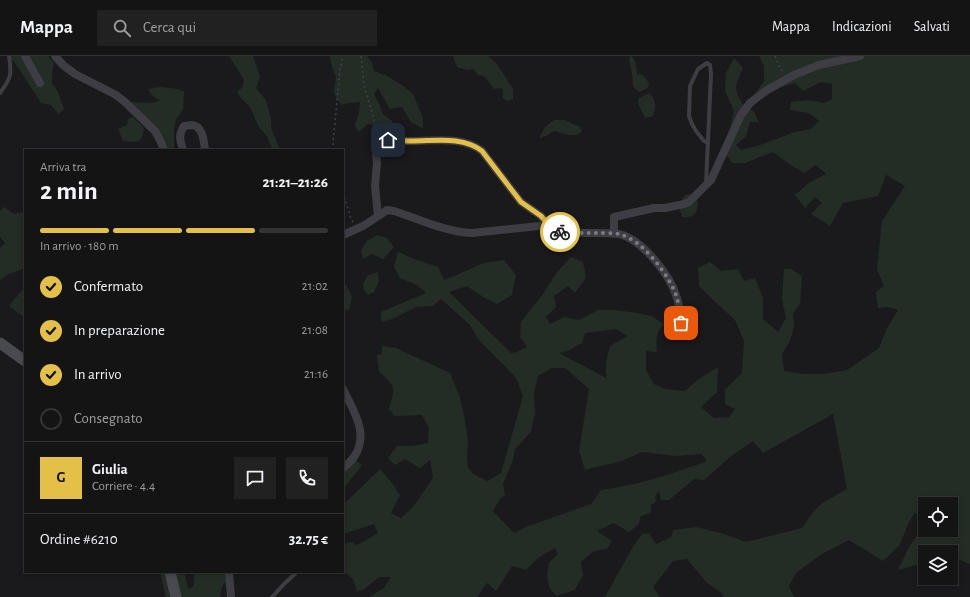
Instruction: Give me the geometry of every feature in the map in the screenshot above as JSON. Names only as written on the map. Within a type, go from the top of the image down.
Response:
[{"type":"main road","points":[[0,343],[24,360]]},
{"type":"main road","points":[[170,573],[176,597]]},
{"type":"street","points":[[25,56],[40,83]]},
{"type":"street","points":[[55,56],[63,65],[75,74],[116,95],[125,102],[154,131],[164,149]]},
{"type":"street","points":[[614,234],[614,218],[654,208],[665,208],[684,204],[689,202],[706,186],[716,172],[741,115],[750,103],[767,90],[794,75],[819,65],[860,56]]},
{"type":"street","points":[[183,149],[180,140],[180,132],[184,126],[191,125],[197,126],[200,131],[203,137],[205,149]]},
{"type":"street","points":[[378,216],[375,186],[377,162],[375,139],[454,141],[468,143],[476,146],[482,151],[521,202],[541,216],[555,232],[620,234],[642,246],[654,259],[666,276],[677,297],[680,309],[680,328]]},
{"type":"street","points":[[344,235],[357,229],[387,210],[462,233],[549,225]]},
{"type":"street","points":[[344,391],[358,421],[361,438],[359,448],[354,457],[344,467]]},
{"type":"street","points":[[229,573],[230,597]]},
{"type":"lane","points":[[0,94],[8,82],[11,71],[9,56]]},
{"type":"lane","points":[[706,186],[712,74],[710,65],[707,63],[698,69],[690,86],[689,116],[696,131],[704,141],[708,143]]},
{"type":"lane","points":[[272,597],[296,573]]},
{"type":"path","points":[[334,149],[333,143],[340,70],[344,56]]},
{"type":"path","points":[[361,56],[364,85],[374,119],[375,139]]},
{"type":"path","points":[[775,56],[787,79]]},
{"type":"path","points":[[344,195],[350,216],[357,229]]},
{"type":"shaded area","points":[[8,56],[48,56],[54,63],[52,83],[58,92],[64,109],[59,114],[51,105],[41,103],[15,63]]},
{"type":"shaded area","points":[[229,56],[253,56],[260,77],[256,88],[266,100],[271,119],[271,128],[280,149],[273,149],[267,136],[259,127],[250,107],[240,97],[237,91],[242,88],[244,80]]},
{"type":"shaded area","points":[[330,56],[367,56],[372,63],[374,71],[387,76],[413,94],[423,118],[423,129],[411,122],[402,107],[390,109],[378,88],[374,94],[383,114],[392,121],[396,133],[382,144],[377,132],[379,126],[368,124],[359,132],[355,126],[360,102],[341,105],[334,93],[336,77],[331,64]]},
{"type":"shaded area","points":[[453,56],[488,56],[497,64],[513,89],[513,99],[507,101],[503,98],[503,90],[501,88],[494,89],[484,76],[478,75],[473,69],[467,70],[457,67]]},
{"type":"shaded area","points":[[630,56],[632,56],[636,64],[637,74],[643,75],[649,83],[648,88],[639,92],[633,86],[629,59]]},
{"type":"shaded area","points":[[759,56],[970,56],[970,564],[958,559],[958,545],[918,545],[918,564],[898,570],[909,547],[918,534],[918,537],[958,537],[958,497],[918,497],[918,517],[915,512],[899,546],[883,561],[849,540],[822,554],[796,573],[789,586],[794,597],[723,597],[722,593],[707,583],[687,559],[673,561],[653,587],[660,597],[605,597],[631,550],[642,534],[649,533],[656,544],[671,537],[673,530],[696,527],[721,533],[746,542],[802,528],[813,512],[822,503],[847,489],[833,414],[763,453],[753,441],[730,457],[704,480],[694,479],[669,500],[661,500],[659,491],[655,497],[656,502],[651,505],[651,512],[640,517],[639,524],[629,532],[614,523],[597,531],[612,541],[607,549],[594,551],[581,562],[583,575],[575,590],[556,596],[549,587],[547,575],[549,563],[558,554],[555,548],[538,558],[526,570],[512,566],[496,591],[487,583],[477,597],[369,597],[384,588],[391,577],[379,577],[363,590],[357,591],[353,579],[344,572],[344,545],[350,542],[357,545],[378,533],[374,524],[344,534],[344,503],[380,469],[400,495],[391,513],[401,518],[413,507],[433,478],[430,460],[420,468],[405,459],[395,465],[388,458],[397,446],[412,446],[428,443],[429,428],[422,415],[395,416],[389,409],[393,388],[389,381],[379,372],[377,355],[382,354],[382,346],[396,348],[450,373],[460,397],[464,415],[468,440],[468,467],[472,473],[487,481],[501,473],[523,396],[516,378],[478,339],[470,325],[441,299],[433,306],[416,307],[392,319],[381,322],[381,312],[426,293],[417,285],[400,278],[394,267],[398,252],[438,267],[444,280],[483,263],[504,260],[516,275],[512,295],[497,304],[483,297],[467,286],[449,292],[511,353],[527,347],[520,337],[521,322],[545,291],[557,272],[571,257],[583,262],[586,278],[575,293],[568,286],[554,296],[556,307],[546,317],[550,324],[564,317],[579,320],[598,310],[614,310],[651,316],[664,324],[657,337],[657,352],[646,351],[646,370],[654,384],[665,389],[685,391],[696,381],[718,367],[717,392],[701,407],[714,418],[729,417],[735,409],[725,404],[725,390],[742,373],[744,341],[735,320],[699,286],[698,268],[710,262],[721,271],[738,269],[744,281],[755,278],[763,298],[763,319],[778,332],[786,318],[782,299],[784,269],[791,269],[802,276],[800,304],[793,314],[794,327],[790,341],[782,354],[784,371],[804,374],[824,374],[847,370],[879,348],[887,328],[898,310],[889,307],[878,308],[876,292],[884,286],[877,270],[882,221],[905,186],[886,175],[878,196],[843,203],[830,226],[811,214],[822,203],[815,197],[805,208],[795,195],[810,182],[826,174],[816,165],[804,173],[773,152],[745,163],[732,163],[721,148],[730,128],[734,111],[725,91],[726,73],[734,58],[743,68],[736,88],[738,96],[745,108],[753,110],[759,122],[750,122],[746,136],[736,145],[741,150],[757,146],[795,132],[811,129],[819,121],[809,113],[790,110],[791,102],[809,100],[824,103],[832,99],[832,84],[821,82],[803,91],[795,83],[782,87],[762,98],[754,95],[764,81],[764,66]],"holes":[[[616,329],[628,336],[610,346],[606,362],[606,378],[559,353],[568,351],[582,343],[585,333]],[[552,368],[565,368],[589,389],[579,451],[585,470],[622,461],[642,452],[677,456],[702,454],[707,461],[655,478],[601,490],[591,504],[526,527],[514,533],[493,511],[500,499],[505,495],[503,484],[513,460],[515,449],[531,432],[535,412],[534,393],[538,376]]]},
{"type":"shaded area","points":[[159,87],[184,91],[183,109],[176,120],[174,129],[174,149],[167,149],[139,110],[131,102],[151,103],[160,101],[152,95],[148,89]]},
{"type":"shaded area","points":[[649,93],[655,101],[655,109],[653,116],[645,118],[638,103],[639,98]]},
{"type":"shaded area","points":[[133,117],[144,128],[142,137],[140,140],[135,142],[123,141],[118,129],[127,125],[128,119]]},
{"type":"shaded area","points":[[554,120],[565,120],[580,127],[582,131],[578,135],[569,135],[554,131],[539,138],[545,127]]},
{"type":"shaded area","points":[[690,194],[698,202],[696,212],[693,216],[682,217],[680,208],[681,203],[685,195]]},
{"type":"shaded area","points":[[4,207],[14,214],[24,212],[24,268],[9,274],[0,280],[0,248],[5,243],[0,237],[0,211]]},
{"type":"shaded area","points":[[377,235],[387,238],[394,247],[383,259],[372,254],[363,259],[361,250],[367,241]]},
{"type":"shaded area","points":[[378,272],[379,281],[374,292],[368,295],[364,290],[363,285],[368,275]]},
{"type":"shaded area","points":[[344,283],[352,297],[349,310],[344,309]]},
{"type":"shaded area","points":[[22,290],[24,290],[24,317],[9,306]]},
{"type":"shaded area","points":[[355,460],[362,465],[345,487],[344,487],[344,464]]},
{"type":"shaded area","points":[[160,573],[184,573],[188,589],[194,586],[194,573],[234,573],[222,586],[220,597],[166,597]]},
{"type":"way so far","points":[[560,232],[620,234],[642,246],[654,259],[666,276],[677,297],[681,323]]},
{"type":"route","points":[[388,140],[454,141],[476,146],[482,151],[521,202],[541,216],[555,232],[560,232]]}]
